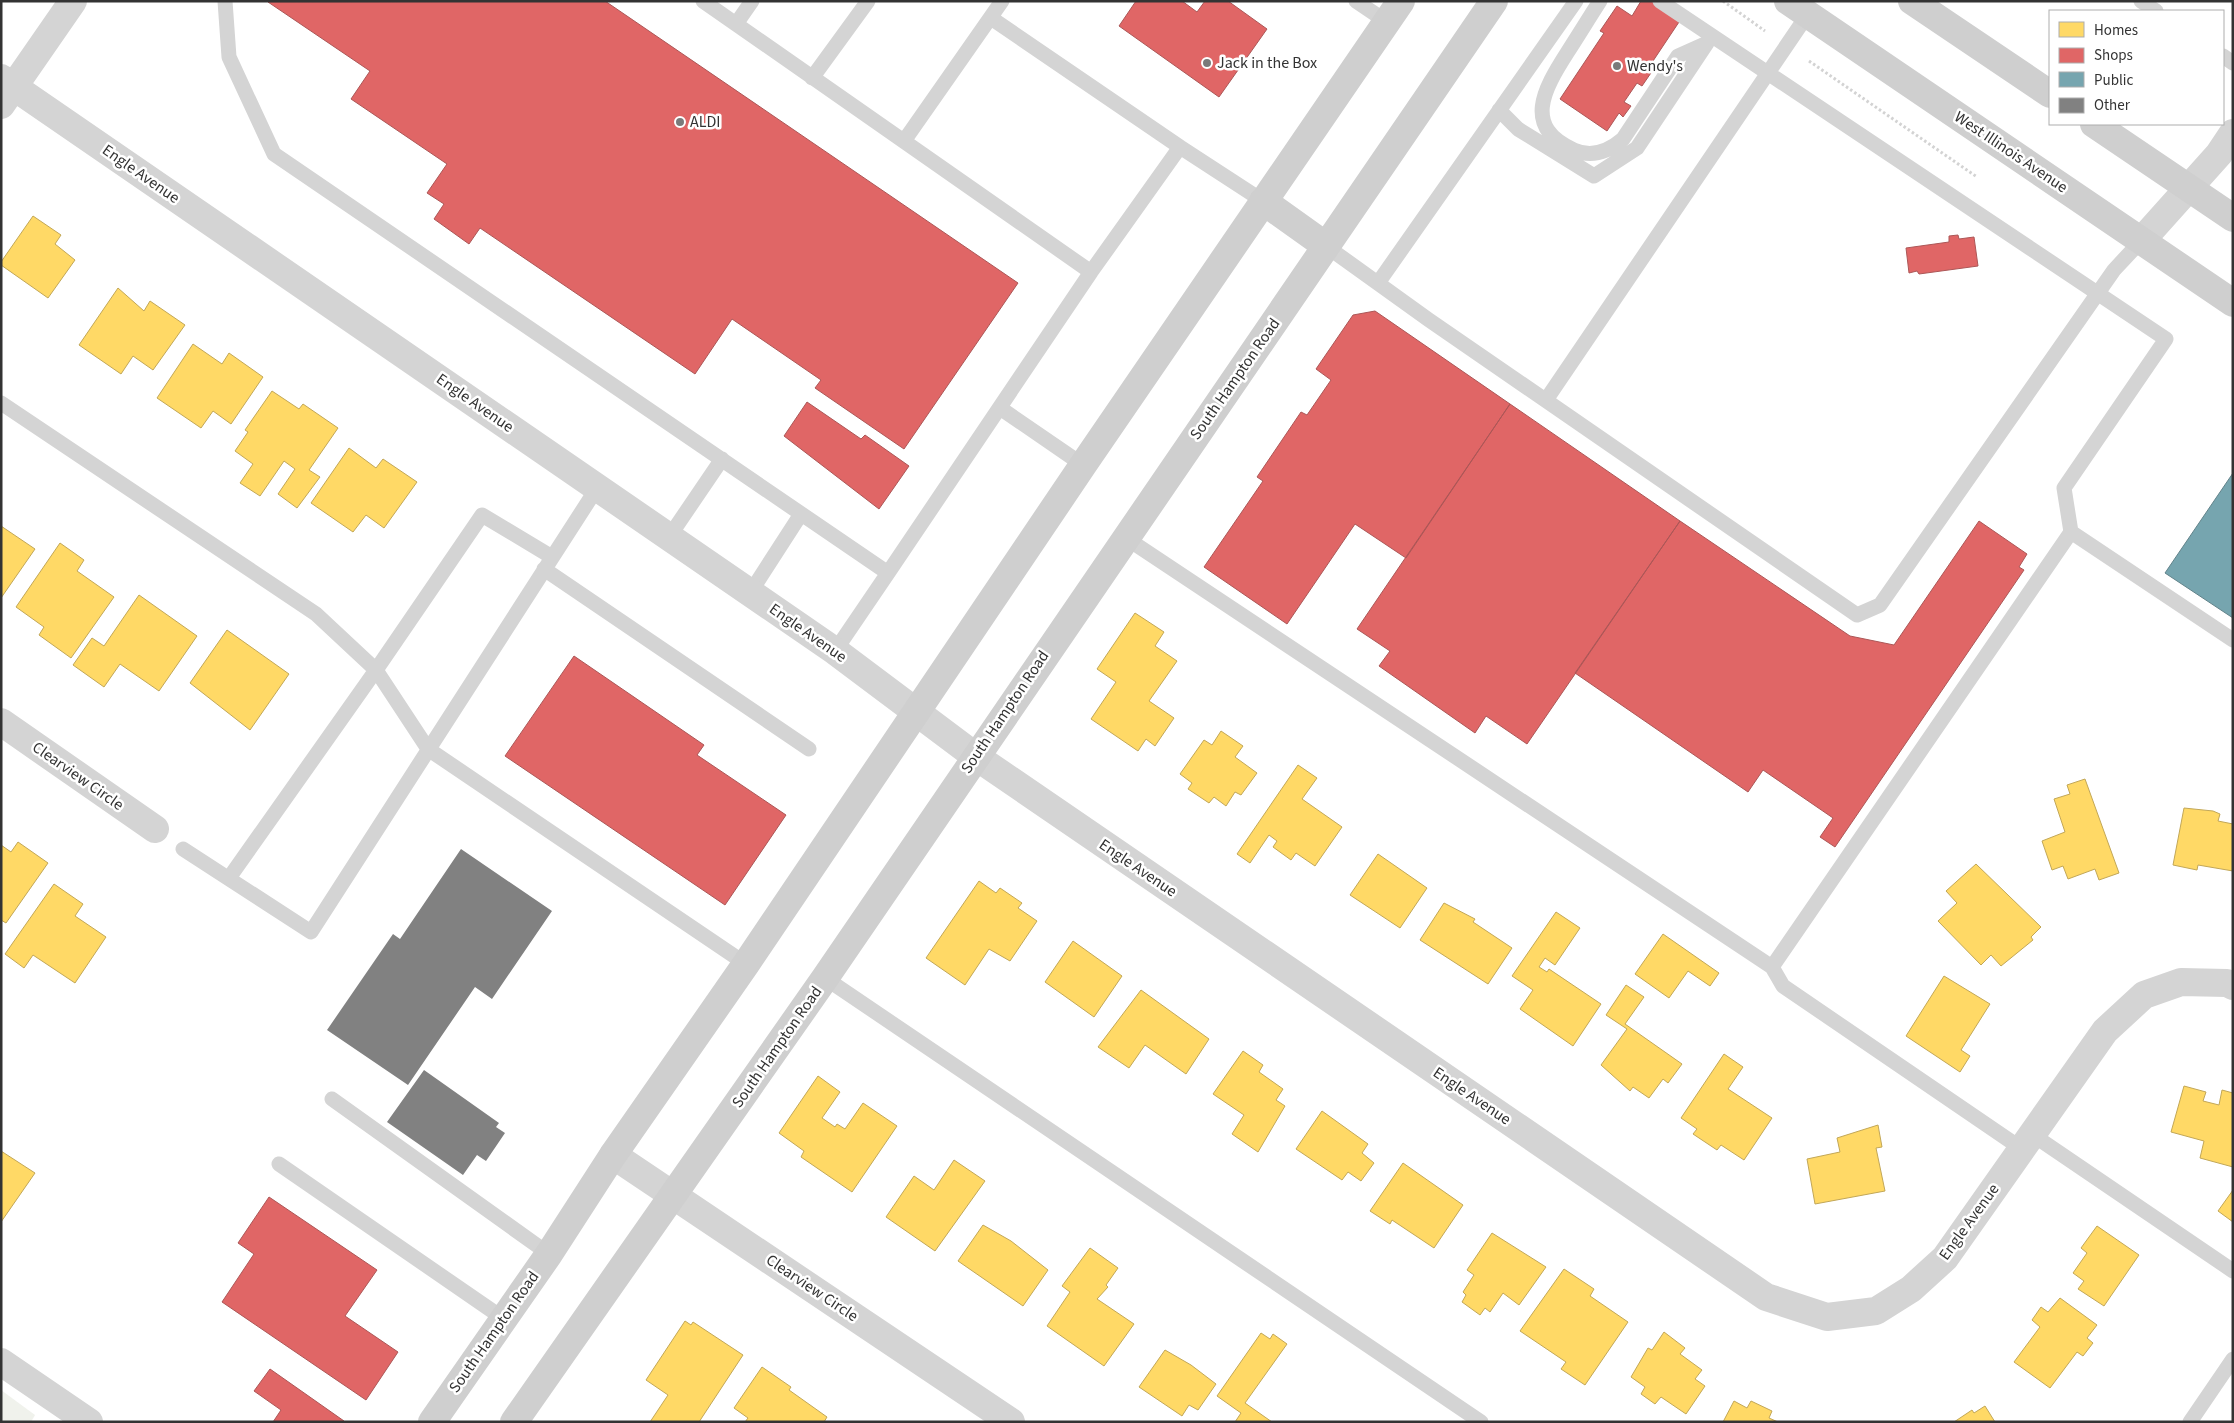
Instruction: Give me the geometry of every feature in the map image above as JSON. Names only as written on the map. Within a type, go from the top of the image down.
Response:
[{"type":"main road","name":"South Hampton Road","points":[[514,1422],[825,978],[975,756],[1494,1]]},
{"type":"main road","points":[[1912,1],[2049,93]]},
{"type":"main road","name":"West Illinois Avenue","points":[[1798,8],[2233,303]]},
{"type":"main road","name":"South Hampton Road","points":[[432,1422],[549,1254],[613,1155],[746,964],[1083,465],[1394,12]]},
{"type":"main road","points":[[2096,125],[2233,218]]},
{"type":"main road","points":[[1263,201],[1326,246]]},
{"type":"street","points":[[6,90],[73,1]]},
{"type":"street","name":"Engle Avenue","points":[[6,90],[669,537],[835,651],[975,756],[1766,1297],[1827,1317],[1876,1312],[1912,1289],[1945,1258],[2105,1031],[2144,995],[2181,982],[2227,983],[2233,986]]},
{"type":"street","points":[[2142,240],[2219,154],[2233,133]]},
{"type":"street","name":"Clearview Circle","points":[[1,722],[155,829]]},
{"type":"street","name":"Clearview Circle","points":[[613,1155],[674,1194],[1011,1422]]},
{"type":"street","points":[[1,1362],[81,1419]]},
{"type":"lane","points":[[225,1],[229,57],[274,154],[888,573]]},
{"type":"lane","points":[[702,1],[1092,272]]},
{"type":"lane","points":[[736,24],[752,1]]},
{"type":"lane","points":[[812,78],[868,1]]},
{"type":"lane","points":[[904,141],[1002,1]]},
{"type":"lane","points":[[1356,1],[1394,12]]},
{"type":"lane","points":[[1378,283],[1576,1]]},
{"type":"lane","points":[[1600,1],[1552,77],[1543,98],[1541,113],[1544,126],[1567,147],[1580,153],[1596,153],[1610,150],[1627,133],[1678,56],[1710,39]]},
{"type":"lane","points":[[1660,1],[1710,39],[1768,73],[2166,339],[2064,488],[2071,532],[1772,967]]},
{"type":"lane","points":[[2141,1],[2154,10]]},
{"type":"lane","points":[[1546,400],[1786,45],[1798,8]]},
{"type":"lane","points":[[991,18],[1180,147],[1263,201]]},
{"type":"lane","points":[[1499,110],[1518,129],[1594,176],[1637,148],[1710,39]]},
{"type":"lane","points":[[835,651],[1092,272],[1180,147]]},
{"type":"lane","points":[[1326,246],[1857,614],[1880,605],[2114,270],[2142,240]]},
{"type":"lane","points":[[1,403],[316,614],[376,670],[428,749],[746,964]]},
{"type":"lane","points":[[1000,408],[1083,465]]},
{"type":"lane","points":[[669,537],[722,460]]},
{"type":"lane","points":[[184,849],[311,932],[597,488]]},
{"type":"lane","points":[[750,593],[801,514]]},
{"type":"lane","points":[[229,878],[376,670],[482,515],[809,749]]},
{"type":"lane","points":[[2071,532],[2233,640]]},
{"type":"lane","points":[[1126,538],[1772,967],[1783,986],[2233,1271]]},
{"type":"lane","points":[[825,978],[1481,1422]]},
{"type":"lane","points":[[332,1099],[549,1254]]},
{"type":"lane","points":[[279,1164],[504,1319]]},
{"type":"lane","points":[[2190,1422],[2233,1359]]},
{"type":"path","points":[[1723,1],[1979,179]]},
{"type":"shaded area","points":[[1,1390],[35,1415],[31,1422],[1,1422]]},
{"type":"building: Homes","points":[[33,216],[61,235],[55,244],[75,260],[48,298],[1,265],[1,262]]},
{"type":"building: Homes","points":[[118,288],[144,311],[150,301],[185,325],[153,370],[133,356],[121,374],[79,345]]},
{"type":"building: Homes","points":[[193,344],[222,364],[229,353],[263,377],[231,424],[213,411],[201,428],[157,398]]},
{"type":"building: Homes","points":[[272,391],[299,409],[303,404],[338,428],[309,470],[320,477],[297,508],[278,494],[295,469],[284,461],[260,496],[240,483],[253,464],[235,451],[248,432],[245,430]]},
{"type":"building: Homes","points":[[349,448],[376,468],[383,459],[417,482],[384,528],[366,515],[353,532],[311,503]]},
{"type":"building: Homes","points":[[1,526],[35,549],[1,598]]},
{"type":"building: Homes","points":[[60,543],[84,560],[77,571],[114,597],[71,658],[39,635],[44,627],[16,607]]},
{"type":"building: Homes","points":[[139,595],[197,636],[159,691],[120,664],[104,687],[73,665],[92,638],[104,646]]},
{"type":"building: Homes","points":[[1135,613],[1164,632],[1155,646],[1177,661],[1149,701],[1174,718],[1155,746],[1146,739],[1138,751],[1091,719],[1116,682],[1097,669]]},
{"type":"building: Homes","points":[[227,630],[289,674],[250,730],[190,683]]},
{"type":"building: Homes","points":[[1221,731],[1243,746],[1235,757],[1257,773],[1241,795],[1235,792],[1226,806],[1214,797],[1209,803],[1188,789],[1192,783],[1180,774],[1204,740],[1212,745]]},
{"type":"building: Homes","points":[[1298,765],[1317,778],[1302,799],[1342,827],[1315,866],[1296,853],[1291,860],[1273,847],[1277,841],[1269,835],[1250,863],[1237,854]]},
{"type":"building: Homes","points":[[2085,779],[2119,873],[2099,880],[2095,869],[2068,879],[2063,866],[2052,870],[2042,841],[2065,832],[2054,799],[2070,794],[2067,785]]},
{"type":"building: Homes","points":[[2184,808],[2213,811],[2220,814],[2218,821],[2233,824],[2233,871],[2198,865],[2197,870],[2173,865]]},
{"type":"building: Homes","points":[[18,842],[48,863],[6,923],[1,920],[1,845],[11,852]]},
{"type":"building: Homes","points":[[1378,854],[1427,888],[1400,928],[1350,895]]},
{"type":"building: Homes","points":[[1976,864],[2041,927],[2031,937],[2033,940],[2001,966],[1991,955],[1981,965],[1938,921],[1957,903],[1946,891]]},
{"type":"building: Homes","points":[[979,881],[996,893],[1000,888],[1022,903],[1018,908],[1037,921],[1010,961],[989,949],[965,985],[926,958]]},
{"type":"building: Homes","points":[[54,884],[83,904],[75,916],[106,937],[75,983],[33,955],[24,968],[5,954]]},
{"type":"building: Homes","points":[[1444,903],[1475,919],[1473,922],[1512,948],[1488,984],[1420,940]]},
{"type":"building: Homes","points":[[1556,912],[1580,928],[1555,965],[1545,958],[1539,967],[1547,972],[1549,969],[1601,1004],[1573,1046],[1520,1009],[1533,990],[1512,976]]},
{"type":"building: Homes","points":[[1663,934],[1719,973],[1710,986],[1688,971],[1669,998],[1635,974]]},
{"type":"building: Homes","points":[[1073,941],[1122,976],[1094,1017],[1045,982]]},
{"type":"building: Homes","points":[[1944,976],[1990,1004],[1961,1050],[1970,1056],[1960,1072],[1906,1036]]},
{"type":"building: Homes","points":[[1626,985],[1644,997],[1625,1024],[1682,1064],[1668,1083],[1663,1079],[1649,1098],[1633,1087],[1630,1091],[1601,1065],[1627,1029],[1606,1015]]},
{"type":"building: Homes","points":[[1141,990],[1209,1039],[1186,1074],[1145,1045],[1129,1068],[1098,1047]]},
{"type":"building: Homes","points":[[1243,1051],[1263,1065],[1259,1072],[1283,1089],[1276,1100],[1285,1106],[1258,1152],[1232,1134],[1244,1115],[1213,1094]]},
{"type":"building: Homes","points":[[1724,1054],[1743,1067],[1728,1089],[1772,1118],[1744,1160],[1721,1145],[1717,1150],[1693,1134],[1697,1129],[1681,1118]]},
{"type":"building: Homes","points":[[818,1076],[840,1092],[822,1118],[835,1127],[837,1124],[845,1129],[863,1103],[897,1126],[852,1192],[801,1157],[804,1151],[779,1133]]},
{"type":"building: Homes","points":[[2184,1086],[2206,1092],[2203,1101],[2219,1105],[2222,1090],[2233,1093],[2233,1167],[2200,1158],[2204,1141],[2171,1132]]},
{"type":"building: Homes","points":[[1322,1111],[1368,1144],[1362,1153],[1374,1163],[1361,1181],[1348,1172],[1342,1180],[1296,1149]]},
{"type":"building: Homes","points":[[1878,1125],[1882,1147],[1876,1148],[1885,1191],[1815,1204],[1807,1159],[1840,1152],[1837,1138]]},
{"type":"building: Homes","points":[[1,1151],[35,1173],[1,1222]]},
{"type":"building: Homes","points":[[954,1160],[985,1181],[935,1251],[886,1217],[914,1176],[934,1190]]},
{"type":"building: Homes","points":[[1403,1163],[1463,1205],[1434,1248],[1392,1220],[1390,1224],[1370,1211]]},
{"type":"building: Homes","points":[[2233,1190],[2233,1222],[2218,1211]]},
{"type":"building: Homes","points":[[983,1225],[1011,1241],[1048,1270],[1023,1306],[958,1261]]},
{"type":"building: Homes","points":[[2097,1226],[2139,1255],[2104,1306],[2078,1289],[2084,1281],[2073,1273],[2087,1253],[2081,1248]]},
{"type":"building: Homes","points":[[1492,1233],[1546,1267],[1519,1305],[1503,1293],[1490,1312],[1485,1308],[1480,1315],[1462,1302],[1466,1295],[1463,1292],[1474,1275],[1467,1270]]},
{"type":"building: Homes","points":[[1090,1248],[1118,1268],[1106,1285],[1108,1287],[1097,1299],[1134,1324],[1104,1366],[1047,1326],[1070,1292],[1062,1286]]},
{"type":"building: Homes","points":[[1564,1269],[1594,1289],[1590,1296],[1628,1322],[1585,1385],[1561,1369],[1566,1362],[1520,1331]]},
{"type":"building: Homes","points":[[2060,1298],[2097,1325],[2087,1338],[2093,1343],[2083,1356],[2077,1352],[2050,1388],[2014,1362],[2040,1327],[2032,1320],[2041,1307],[2048,1312]]},
{"type":"building: Homes","points":[[685,1321],[691,1325],[693,1322],[743,1355],[699,1422],[650,1422],[668,1395],[646,1380]]},
{"type":"building: Homes","points":[[1664,1332],[1685,1348],[1680,1354],[1702,1370],[1695,1379],[1705,1386],[1686,1414],[1661,1397],[1655,1404],[1641,1394],[1645,1387],[1631,1377],[1648,1348],[1652,1350]]},
{"type":"building: Homes","points":[[1261,1333],[1270,1339],[1273,1334],[1287,1344],[1245,1403],[1272,1422],[1235,1422],[1241,1413],[1217,1396]]},
{"type":"building: Homes","points":[[1165,1350],[1191,1365],[1216,1384],[1198,1410],[1189,1405],[1182,1416],[1139,1387]]},
{"type":"building: Homes","points":[[762,1367],[791,1387],[789,1390],[827,1417],[824,1422],[745,1422],[748,1418],[734,1408]]},
{"type":"building: Homes","points":[[1734,1401],[1747,1408],[1751,1401],[1772,1411],[1769,1418],[1778,1422],[1723,1422]]},
{"type":"building: Homes","points":[[1985,1406],[1995,1422],[1954,1422],[1972,1410],[1974,1413]]},
{"type":"building: Shops","points":[[605,1],[1018,283],[904,449],[815,388],[821,380],[732,319],[695,374],[480,228],[469,244],[434,219],[444,204],[427,193],[447,164],[351,99],[370,71],[268,2]]},
{"type":"building: Shops","name":"Jack in the Box","points":[[1136,1],[1182,1],[1197,12],[1205,1],[1228,1],[1267,29],[1219,97],[1119,26]]},
{"type":"building: Shops","name":"Wendy's","points":[[1641,1],[1656,1],[1681,19],[1651,64],[1655,67],[1642,86],[1637,83],[1624,102],[1631,106],[1623,117],[1619,113],[1607,131],[1560,99],[1604,33],[1600,31],[1617,6],[1632,16]]},
{"type":"building: Shops","points":[[1958,235],[1959,239],[1974,237],[1978,266],[1919,274],[1917,271],[1909,273],[1906,248],[1949,242],[1949,236]]},
{"type":"building: Shops","points":[[1375,311],[1510,404],[1406,558],[1355,524],[1287,624],[1204,567],[1263,481],[1257,477],[1301,412],[1307,415],[1331,380],[1316,369],[1353,315]]},
{"type":"building: Shops","points":[[807,402],[861,439],[865,435],[909,466],[879,509],[784,436]]},
{"type":"building: Shops","points":[[1510,404],[1680,521],[1527,744],[1486,716],[1475,733],[1379,666],[1390,651],[1357,629]]},
{"type":"building: Shops","points":[[1680,521],[1850,636],[1894,645],[1979,521],[2027,554],[2019,567],[2024,570],[1835,847],[1820,837],[1833,818],[1763,770],[1748,792],[1575,673]]},
{"type":"building: Shops","points":[[574,656],[704,745],[697,755],[786,815],[725,905],[505,756]]},
{"type":"building: Shops","points":[[269,1197],[377,1270],[345,1316],[398,1352],[366,1400],[222,1302],[254,1254],[238,1243]]},
{"type":"building: Shops","points":[[270,1369],[344,1421],[273,1422],[281,1410],[254,1391]]},
{"type":"building: Public","points":[[2233,473],[2233,618],[2165,573]]},
{"type":"building: Other","points":[[461,849],[552,911],[492,999],[475,987],[408,1085],[327,1030],[393,934],[400,939]]},
{"type":"building: Other","points":[[424,1070],[499,1123],[496,1127],[505,1133],[486,1161],[477,1155],[463,1175],[387,1122]]},
{"type":"place","name":"Jack in the Box","points":[[1207,63]]},
{"type":"place","name":"Wendy's","points":[[1617,66]]},
{"type":"place","name":"ALDI","points":[[680,122]]}]
